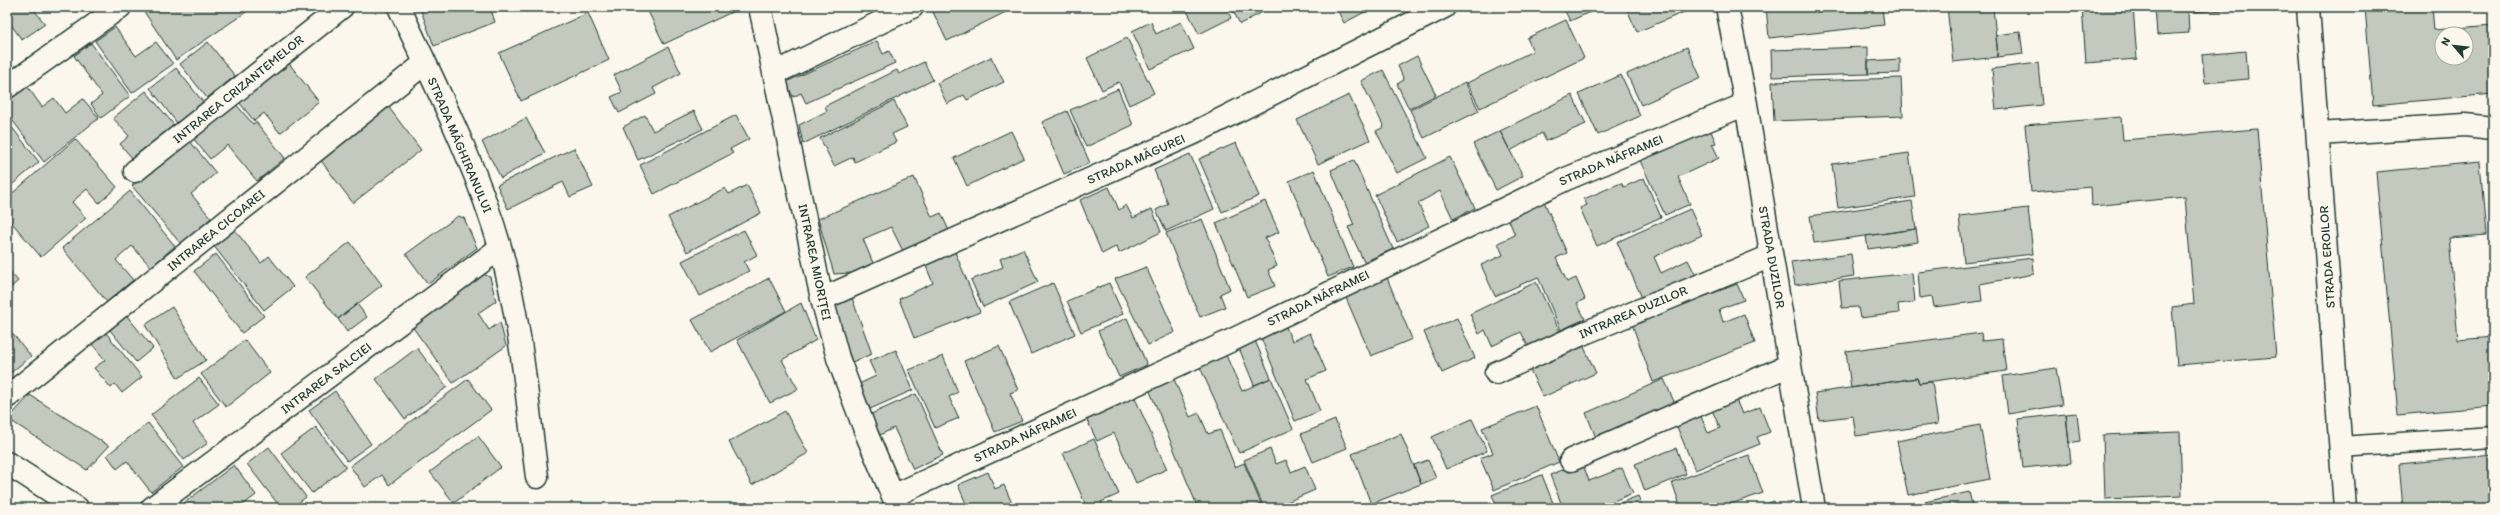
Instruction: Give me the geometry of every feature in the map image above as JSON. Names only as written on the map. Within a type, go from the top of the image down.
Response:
[{"type":"street","points":[[7,87],[120,7]]},
{"type":"street","name":"INTRAREA CRIZANTEMELOR","points":[[135,171],[342,7]]},
{"type":"street","name":"STRADA MĂGHIRANULUI","points":[[399,7],[476,177],[500,248],[518,332],[537,476]]},
{"type":"street","name":"INTRAREA MIORIȚEI","points":[[760,7],[822,299],[841,365],[867,435],[896,502]]},
{"type":"street","points":[[775,73],[912,7]]},
{"type":"street","name":"STRADA MĂGUREI","points":[[822,299],[1194,133],[1444,7]]},
{"type":"street","name":"STRADA DUZILOR","points":[[1727,7],[1746,104],[1814,508]]},
{"type":"street","name":"STRADA EROILOR","points":[[2308,7],[2345,508]]},
{"type":"street","name":"INTRAREA CICOAREI","points":[[7,397],[425,63]]},
{"type":"street","name":"STRADA NĂFRAMEI","points":[[896,502],[1566,178],[1746,104]]},
{"type":"street","points":[[2318,134],[2465,125],[2493,128]]},
{"type":"street","name":"INTRAREA SALCIEI","points":[[152,508],[500,248]]},
{"type":"street","name":"INTRAREA DUZILOR","points":[[1496,373],[1589,331],[1771,256]]},
{"type":"street","points":[[1571,460],[1790,365]]},
{"type":"street","points":[[7,463],[77,508]]},
{"type":"lane","points":[[2340,448],[2493,437]]},
{"type":"building","points":[[7,7],[41,7],[35,11],[45,24],[22,40],[7,19]]},
{"type":"building","points":[[141,7],[243,7],[246,12],[176,60]]},
{"type":"building","points":[[490,7],[495,22],[434,46],[420,8]]},
{"type":"building","points":[[646,7],[732,7],[734,11],[664,44]]},
{"type":"building","points":[[937,7],[1016,7],[947,41],[932,10]]},
{"type":"building","points":[[1185,7],[1226,7],[1231,18],[1199,34]]},
{"type":"building","points":[[1231,7],[1272,7],[1240,24]]},
{"type":"building","points":[[1336,7],[1374,7],[1344,23]]},
{"type":"building","points":[[1563,7],[1601,7],[1570,21]]},
{"type":"building","points":[[1626,7],[1688,7],[1689,10],[1637,32]]},
{"type":"building","points":[[1766,7],[1882,7],[1884,25],[1769,38]]},
{"type":"building","points":[[1947,7],[1993,7],[1998,57],[1953,62]]},
{"type":"building","points":[[2082,7],[2133,7],[2137,59],[2086,63]]},
{"type":"building","points":[[2155,7],[2269,8],[2188,12],[2189,33],[2157,35]]},
{"type":"building","points":[[2365,7],[2432,7],[2434,30],[2434,66],[2474,66],[2474,27],[2493,25],[2493,94],[2373,105]]},
{"type":"building","points":[[588,13],[609,60],[521,101],[499,53]]},
{"type":"building","points":[[1566,20],[1584,58],[1480,108],[1467,83],[1533,51],[1527,38]]},
{"type":"building","points":[[1151,22],[1156,34],[1181,22],[1194,49],[1150,69],[1132,31]]},
{"type":"building","points":[[115,27],[136,56],[156,42],[173,64],[132,93],[95,41]]},
{"type":"building","points":[[2020,32],[2023,54],[1998,57],[1996,35]]},
{"type":"building","points":[[1127,38],[1154,93],[1129,105],[1119,82],[1102,90],[1087,58]]},
{"type":"building","points":[[877,41],[883,54],[889,51],[895,63],[806,103],[801,93],[793,97],[786,82]]},
{"type":"building","points":[[208,42],[235,76],[207,98],[180,64]]},
{"type":"building","points":[[91,43],[130,96],[101,118],[91,104],[102,95],[74,56]]},
{"type":"building","points":[[668,47],[681,73],[653,88],[656,94],[619,113],[611,97],[622,92],[614,75]]},
{"type":"building","points":[[1687,47],[1701,78],[1641,105],[1627,74]]},
{"type":"building","points":[[1868,47],[1868,74],[1772,77],[1771,50]]},
{"type":"building","points":[[2246,51],[2248,79],[2205,83],[2202,55]]},
{"type":"building","points":[[1417,56],[1436,95],[1409,109],[1397,84],[1404,80],[1398,66]]},
{"type":"building","points":[[991,57],[1004,82],[967,100],[964,95],[947,104],[937,83]]},
{"type":"building","points":[[1900,59],[1900,73],[1868,74],[1868,61]]},
{"type":"building","points":[[288,62],[319,102],[280,133],[264,113],[254,121],[239,102]]},
{"type":"building","points":[[924,62],[933,80],[803,144],[799,125],[827,111],[825,106],[897,70],[899,74]]},
{"type":"building","points":[[2038,63],[2042,105],[1996,110],[1992,69]]},
{"type":"building","points":[[176,68],[203,102],[177,123],[150,88]]},
{"type":"building","points":[[1383,70],[1427,158],[1397,173],[1376,131],[1384,127],[1361,81]]},
{"type":"building","points":[[1621,75],[1640,116],[1598,135],[1579,94]]},
{"type":"building","points":[[1901,78],[1903,116],[1774,121],[1772,82]]},
{"type":"building","points":[[1465,82],[1479,111],[1424,138],[1410,110]]},
{"type":"building","points":[[27,86],[42,107],[54,98],[65,113],[83,99],[99,118],[44,162],[7,113],[7,100]]},
{"type":"building","points":[[1118,89],[1133,125],[1086,147],[1070,110]]},
{"type":"building","points":[[146,91],[174,125],[132,158],[120,144],[129,136],[113,118]]},
{"type":"building","points":[[1349,95],[1370,140],[1318,164],[1297,120]]},
{"type":"building","points":[[1572,95],[1586,124],[1546,141],[1542,133],[1510,151],[1500,131]]},
{"type":"building","points":[[894,101],[907,127],[892,134],[896,142],[855,162],[853,157],[834,166],[820,138]]},
{"type":"building","points":[[234,102],[253,124],[256,122],[285,158],[257,181],[227,145],[210,159],[192,137]]},
{"type":"building","points":[[387,105],[421,150],[353,203],[319,158]]},
{"type":"building","points":[[694,111],[703,129],[638,160],[623,127],[645,115],[653,131]]},
{"type":"building","points":[[1067,111],[1090,163],[1064,174],[1042,122]]},
{"type":"building","points":[[736,115],[749,139],[730,149],[733,153],[654,194],[640,165]]},
{"type":"building","points":[[2121,117],[2123,140],[2257,129],[2276,357],[2177,365],[2172,307],[2194,304],[2185,197],[2092,206],[2091,187],[2031,192],[2025,125]]},
{"type":"building","points":[[526,118],[545,153],[501,178],[482,142]]},
{"type":"building","points":[[7,121],[39,162],[7,189]]},
{"type":"building","points":[[1707,122],[1716,143],[1712,144],[1719,158],[1678,177],[1690,204],[1665,215],[1637,154]]},
{"type":"building","points":[[1011,131],[1024,158],[967,186],[954,158]]},
{"type":"building","points":[[1500,131],[1523,176],[1496,190],[1473,144]]},
{"type":"building","points":[[75,139],[117,187],[99,203],[87,189],[72,202],[86,218],[41,257],[7,217],[7,198]]},
{"type":"building","points":[[188,139],[216,173],[191,194],[211,218],[181,244],[132,186]]},
{"type":"building","points":[[1236,143],[1259,196],[1222,212],[1199,159]]},
{"type":"building","points":[[574,148],[593,187],[570,197],[563,182],[508,209],[497,185]]},
{"type":"building","points":[[1909,153],[1915,197],[1838,208],[1832,164]]},
{"type":"building","points":[[1190,154],[1214,209],[1166,231],[1156,210],[1168,204],[1154,170]]},
{"type":"building","points":[[1450,157],[1475,208],[1453,219],[1440,191],[1418,203],[1429,226],[1397,242],[1375,195]]},
{"type":"building","points":[[1354,160],[1393,249],[1364,262],[1348,227],[1354,225],[1331,170]]},
{"type":"building","points":[[2480,162],[2486,235],[2449,238],[2458,340],[2493,337],[2493,406],[2398,415],[2376,172]]},
{"type":"building","points":[[1314,170],[1353,267],[1328,277],[1289,181]]},
{"type":"building","points":[[914,177],[932,217],[941,213],[950,233],[903,251],[891,227],[863,239],[873,263],[852,273],[834,274],[818,219]]},
{"type":"building","points":[[1644,178],[1661,217],[1597,246],[1580,208],[1587,205],[1584,199],[1621,183],[1624,187]]},
{"type":"building","points":[[747,185],[761,213],[687,252],[668,217],[725,188],[729,194]]},
{"type":"building","points":[[1109,187],[1119,210],[1126,205],[1133,218],[1152,209],[1161,232],[1119,253],[1117,246],[1102,254],[1080,200]]},
{"type":"building","points":[[130,191],[175,246],[151,267],[132,246],[116,260],[133,280],[107,302],[62,248]]},
{"type":"building","points":[[1542,197],[1567,253],[1556,258],[1567,282],[1576,278],[1585,299],[1577,303],[1585,319],[1561,330],[1538,277],[1495,296],[1481,265],[1503,255],[1498,243],[1515,235],[1506,213]]},
{"type":"building","points":[[1265,201],[1279,232],[1265,238],[1277,266],[1268,270],[1275,286],[1247,297],[1216,223]]},
{"type":"building","points":[[1912,201],[1916,229],[1814,243],[1810,216]]},
{"type":"building","points":[[2028,208],[2033,254],[1964,262],[1959,216]]},
{"type":"building","points":[[1690,209],[1702,235],[1654,257],[1661,273],[1688,260],[1696,276],[1643,300],[1617,242]]},
{"type":"building","points":[[458,216],[464,218],[477,248],[428,284],[406,254]]},
{"type":"building","points":[[1202,219],[1230,289],[1220,294],[1225,307],[1200,317],[1166,233]]},
{"type":"building","points":[[234,229],[261,263],[269,256],[293,287],[264,310],[213,245]]},
{"type":"building","points":[[1916,229],[1918,242],[1868,249],[1866,236]]},
{"type":"building","points":[[744,230],[757,255],[744,262],[749,271],[700,296],[682,261]]},
{"type":"building","points":[[350,242],[382,285],[338,319],[305,277]]},
{"type":"building","points":[[1023,249],[1038,282],[983,307],[971,280],[1003,267],[1000,259]]},
{"type":"building","points":[[955,252],[980,312],[914,338],[899,299],[933,283],[925,264]]},
{"type":"building","points":[[216,254],[264,316],[242,333],[194,271]]},
{"type":"building","points":[[1851,254],[1854,276],[1795,285],[1791,262]]},
{"type":"building","points":[[2033,258],[2034,274],[1980,284],[1982,301],[1934,307],[1932,296],[1920,298],[1918,272]]},
{"type":"building","points":[[1146,267],[1175,332],[1148,345],[1115,279]]},
{"type":"building","points":[[7,268],[18,281],[7,291]]},
{"type":"building","points":[[1385,273],[1412,339],[1371,356],[1343,291]]},
{"type":"building","points":[[1912,273],[1915,302],[1898,304],[1899,313],[1860,318],[1858,307],[1842,308],[1839,281]]},
{"type":"building","points":[[483,274],[490,277],[496,301],[478,313],[489,330],[500,322],[506,346],[453,383],[411,325]]},
{"type":"building","points":[[769,278],[786,311],[710,352],[692,320]]},
{"type":"building","points":[[1536,282],[1561,334],[1530,350],[1521,332],[1492,346],[1485,330],[1479,334],[1470,314]]},
{"type":"building","points":[[1053,283],[1075,334],[1031,354],[1009,302]]},
{"type":"building","points":[[1109,283],[1123,314],[1081,332],[1067,301]]},
{"type":"building","points":[[1737,284],[1744,300],[1719,309],[1723,322],[1744,314],[1755,343],[1653,382],[1632,324]]},
{"type":"building","points":[[852,298],[872,354],[852,362],[832,306]]},
{"type":"building","points":[[801,303],[816,340],[782,360],[798,389],[770,403],[737,340]]},
{"type":"building","points":[[357,304],[367,317],[347,332],[338,319]]},
{"type":"building","points":[[172,307],[206,360],[178,378],[145,325]]},
{"type":"building","points":[[127,316],[153,348],[136,362],[110,330]]},
{"type":"building","points":[[1127,318],[1147,365],[1119,377],[1098,331]]},
{"type":"building","points":[[1457,318],[1475,358],[1442,373],[1424,332]]},
{"type":"building","points":[[1284,323],[1292,341],[1310,333],[1326,371],[1307,379],[1320,411],[1295,421],[1259,333]]},
{"type":"building","points":[[7,327],[31,356],[7,376]]},
{"type":"building","points":[[106,333],[142,377],[122,393],[115,384],[111,388],[94,368],[105,360],[92,344]]},
{"type":"building","points":[[1981,333],[1982,341],[2002,339],[2006,371],[1919,383],[1917,378],[1851,388],[1846,351]]},
{"type":"building","points":[[1253,336],[1271,378],[1254,385],[1237,343]]},
{"type":"building","points":[[245,340],[270,373],[226,407],[201,374]]},
{"type":"building","points":[[1583,345],[1596,373],[1543,397],[1530,370]]},
{"type":"building","points":[[999,346],[1018,390],[1010,393],[1022,421],[995,432],[964,361]]},
{"type":"building","points":[[417,348],[447,387],[405,419],[376,379]]},
{"type":"building","points":[[896,350],[913,390],[870,409],[859,384],[876,376],[869,361]]},
{"type":"building","points":[[1225,353],[1242,391],[1271,378],[1293,429],[1239,453],[1199,365]]},
{"type":"building","points":[[943,356],[958,392],[949,397],[959,418],[935,428],[909,370]]},
{"type":"building","points":[[2056,368],[2062,405],[2008,414],[2003,376]]},
{"type":"building","points":[[199,378],[219,404],[193,423],[208,443],[184,460],[151,415]]},
{"type":"building","points":[[1917,378],[1919,383],[1932,382],[1938,424],[1856,436],[1853,416],[1819,420],[1815,393]]},
{"type":"building","points":[[468,379],[491,410],[389,485],[382,475],[365,487],[350,466]]},
{"type":"building","points":[[1174,379],[1190,417],[1199,413],[1208,434],[1220,430],[1235,467],[1244,463],[1261,504],[1251,508],[1198,508],[1149,389]]},
{"type":"building","points":[[1664,379],[1676,406],[1597,440],[1586,413]]},
{"type":"building","points":[[335,391],[371,444],[347,461],[309,410]]},
{"type":"building","points":[[916,394],[943,455],[913,469],[894,428],[878,436],[869,415]]},
{"type":"building","points":[[30,395],[109,446],[87,470],[8,419]]},
{"type":"building","points":[[1134,396],[1167,469],[1136,483],[1114,433],[1097,441],[1086,418]]},
{"type":"building","points":[[1736,400],[1742,414],[1760,407],[1770,432],[1757,437],[1760,444],[1695,470],[1675,422],[1699,412],[1708,433],[1720,428],[1712,410]]},
{"type":"building","points":[[1536,406],[1559,462],[1494,490],[1480,458],[1493,453],[1482,428]]},
{"type":"building","points":[[785,411],[808,453],[752,485],[729,442]]},
{"type":"building","points":[[2077,413],[2080,441],[2069,443],[2066,414]]},
{"type":"building","points":[[2066,414],[2071,463],[2023,468],[2018,419]]},
{"type":"building","points":[[1472,419],[1487,451],[1446,469],[1432,437]]},
{"type":"building","points":[[1335,420],[1347,448],[1313,462],[1301,434]]},
{"type":"building","points":[[148,423],[183,467],[151,492],[127,461],[117,469],[107,455]]},
{"type":"building","points":[[1980,425],[1990,479],[1908,495],[1897,441]]},
{"type":"building","points":[[316,427],[346,467],[312,493],[281,453]]},
{"type":"building","points":[[2180,432],[2182,496],[2105,499],[2103,435]]},
{"type":"building","points":[[1401,434],[1421,484],[1371,504],[1352,454]]},
{"type":"building","points":[[478,436],[501,467],[454,503],[430,472]]},
{"type":"building","points":[[1094,439],[1119,494],[1101,502],[1104,508],[1087,508],[1063,453]]},
{"type":"building","points":[[269,447],[306,497],[292,508],[281,508],[247,464]]},
{"type":"building","points":[[1676,448],[1686,474],[1645,491],[1635,464]]},
{"type":"building","points":[[1270,449],[1276,464],[1286,460],[1291,472],[1305,466],[1315,490],[1287,502],[1288,504],[1279,508],[1264,508],[1244,460]]},
{"type":"building","points":[[1749,455],[1763,493],[1719,508],[1681,508],[1672,482]]},
{"type":"building","points":[[2493,455],[2493,508],[2403,508],[2399,464]]},
{"type":"building","points":[[1428,460],[1436,478],[1421,484],[1414,465]]},
{"type":"building","points":[[1582,462],[1589,481],[1622,468],[1633,493],[1596,508],[1563,508],[1550,475]]},
{"type":"building","points":[[234,465],[256,495],[239,508],[188,508],[184,503]]},
{"type":"building","points":[[988,472],[995,489],[1004,485],[1014,508],[968,508],[958,485]]},
{"type":"building","points":[[1542,475],[1555,508],[1498,508],[1492,495]]},
{"type":"building","points":[[1969,492],[1973,508],[1898,508]]},
{"type":"building","points":[[1638,496],[1643,508],[1622,508],[1620,503]]},
{"type":"building","points":[[1774,501],[1776,508],[1754,508]]},
{"type":"building","points":[[1391,502],[1394,508],[1378,508]]}]
